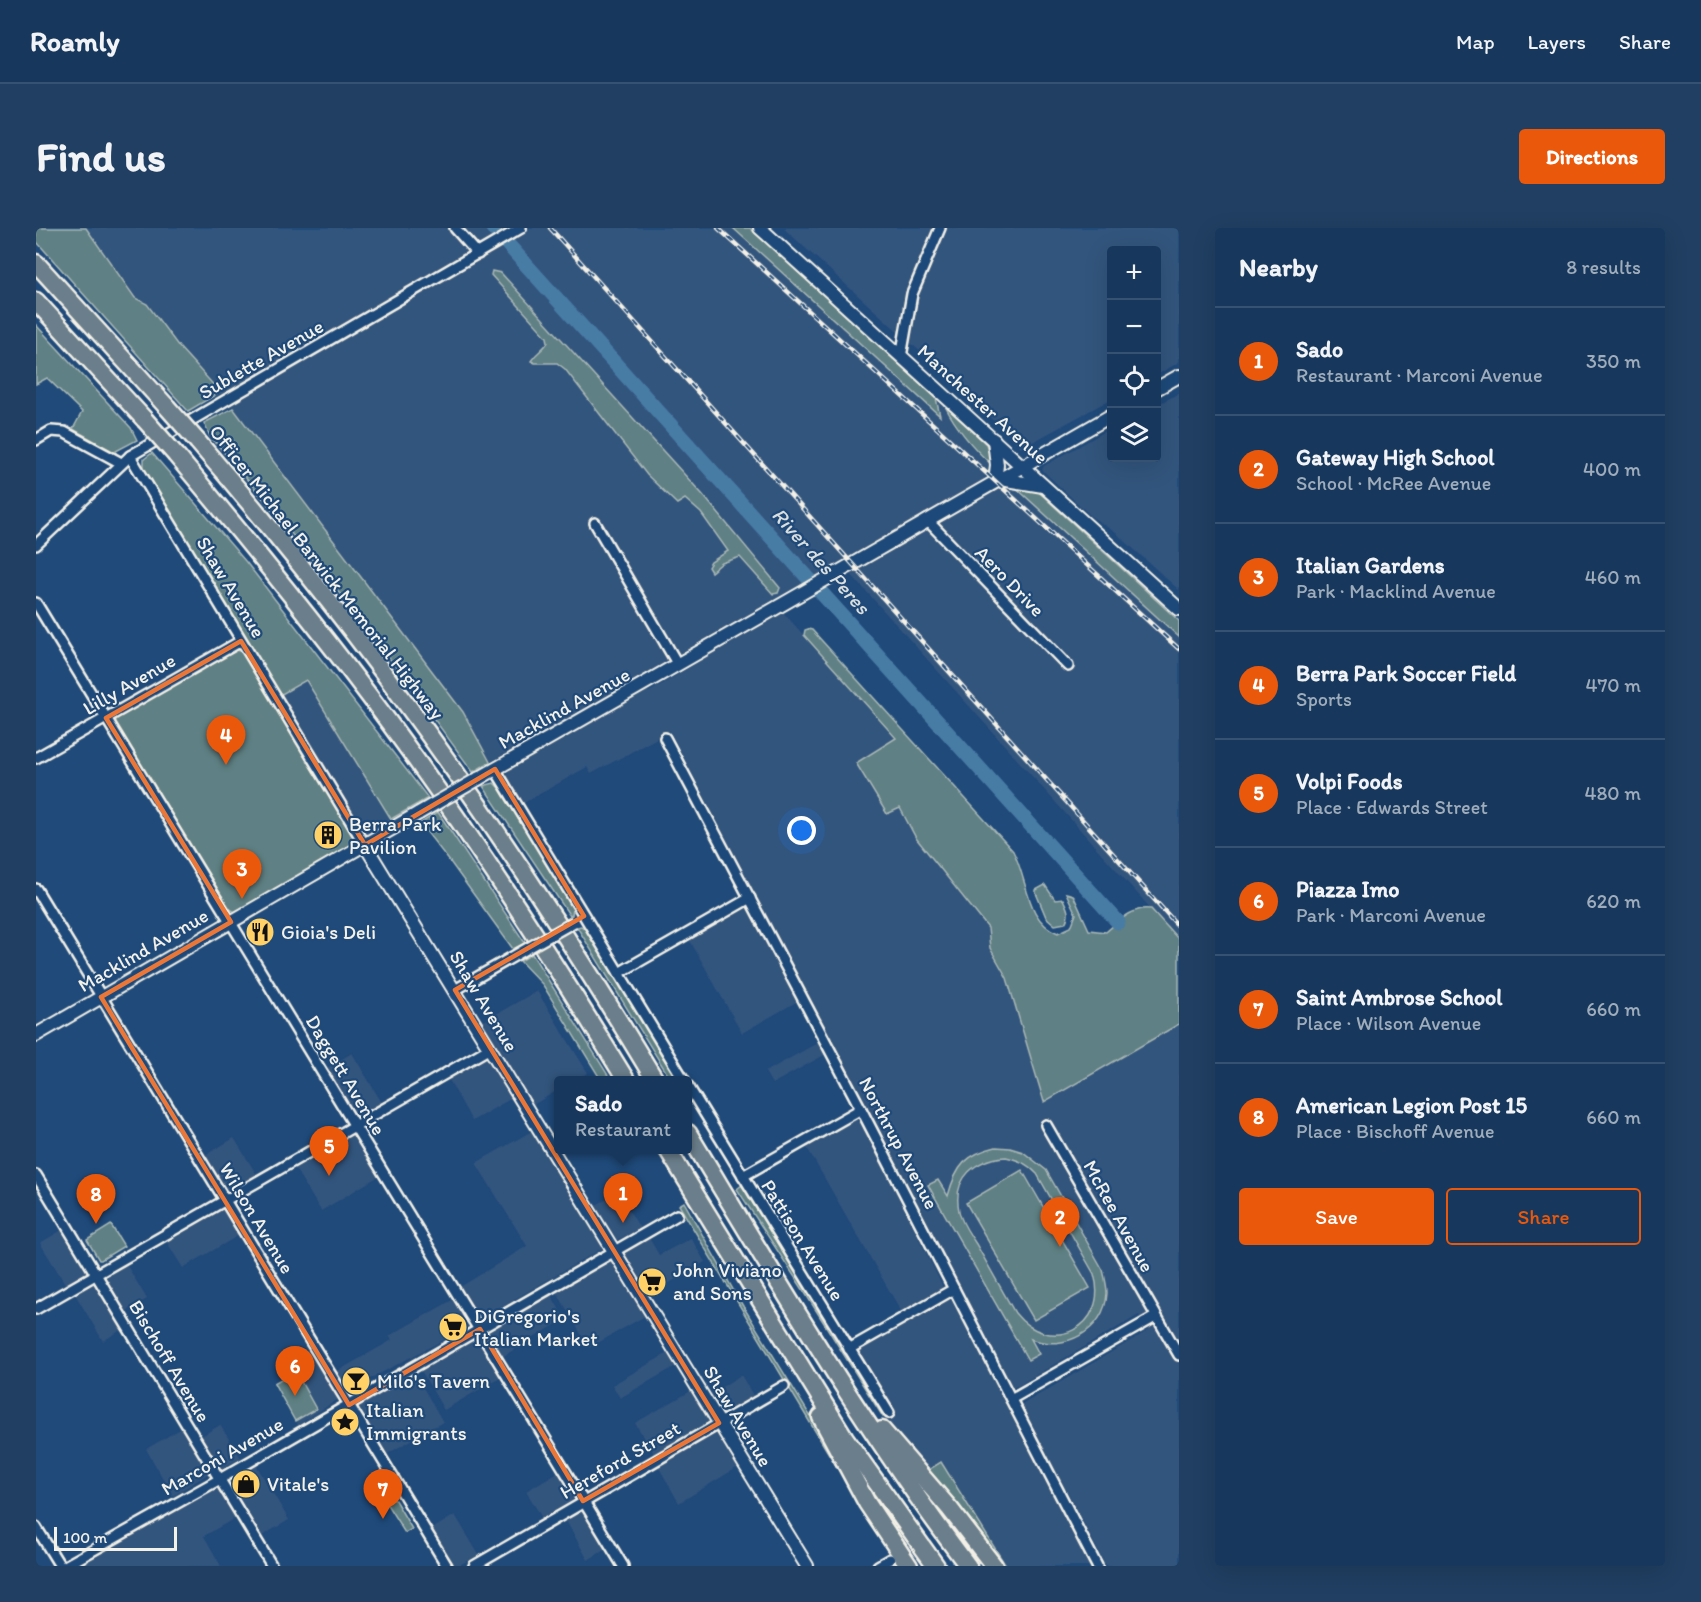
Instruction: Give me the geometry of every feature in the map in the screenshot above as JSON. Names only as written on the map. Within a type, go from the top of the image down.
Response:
[{"type":"highway","name":"Officer Michael Barwick Memorial Highway","points":[[36,263],[198,442],[330,603],[455,771],[563,931],[654,1076]]},
{"type":"highway","points":[[36,301],[176,455],[295,599],[411,752],[531,928],[624,1076]]},
{"type":"highway","points":[[692,1141],[841,1384],[918,1499],[968,1566]]},
{"type":"highway","points":[[671,1154],[810,1382],[870,1475],[936,1566]]},
{"type":"highway","points":[[810,1382],[819,1413],[834,1443],[871,1509],[909,1566]]},
{"type":"highway","points":[[841,1384],[950,1509],[994,1566]]},
{"type":"street","points":[[454,228],[482,252]]},
{"type":"street","name":"Sublette Avenue","points":[[36,546],[130,456],[521,228]]},
{"type":"street","name":"Manchester Avenue","points":[[760,228],[1179,609]]},
{"type":"street","points":[[901,357],[912,294],[940,228]]},
{"type":"street","points":[[1161,386],[1179,376]]},
{"type":"street","name":"Macklind Avenue","points":[[36,1035],[834,573],[1107,418]]},
{"type":"street","points":[[36,440],[51,431],[58,430],[121,463]]},
{"type":"street","points":[[994,440],[997,480],[1046,487]]},
{"type":"street","name":"Shaw Avenue","points":[[130,456],[554,1153]]},
{"type":"street","name":"Aero Drive","points":[[927,520],[1068,666]]},
{"type":"street","points":[[595,523],[678,665]]},
{"type":"street","name":"Daggett Avenue","points":[[36,603],[623,1566]]},
{"type":"street","name":"Lilly Avenue","points":[[36,758],[241,641]]},
{"type":"street","name":"Northrup Avenue","points":[[666,738],[1097,1566]]},
{"type":"street","points":[[495,769],[682,1076]]},
{"type":"street","name":"Wilson Avenue","points":[[36,889],[447,1566]]},
{"type":"street","points":[[619,973],[750,898]]},
{"type":"street","points":[[455,990],[584,916]]},
{"type":"street","points":[[36,1309],[490,1048]]},
{"type":"street","name":"Pattison Avenue","points":[[692,1094],[889,1413]]},
{"type":"street","points":[[743,1176],[861,1109]]},
{"type":"street","name":"McRee Avenue","points":[[1046,1125],[1179,1355]]},
{"type":"street","name":"Shaw Avenue","points":[[555,1154],[807,1566]]},
{"type":"street","name":"Bischoff Avenue","points":[[36,1175],[272,1566]]},
{"type":"street","name":"Marconi Avenue","points":[[65,1566],[677,1215]]},
{"type":"street","points":[[849,1349],[954,1289]]},
{"type":"street","points":[[1011,1399],[1155,1317]]},
{"type":"street","name":"Hereford Street","points":[[474,1566],[784,1386]]},
{"type":"street","points":[[36,1527],[60,1566]]},
{"type":"street","points":[[878,1566],[890,1559]]},
{"type":"highlighted area","points":[[241,641],[365,845],[495,769],[584,916],[455,990],[719,1423],[583,1501],[480,1329],[349,1405],[101,997],[231,922],[106,718]]},
{"type":"shaded area","points":[[86,228],[733,228],[939,416],[936,398],[945,406],[954,423],[993,466],[984,478],[995,481],[864,548],[490,762],[463,712],[233,408],[135,298]]},
{"type":"shaded area","points":[[783,228],[1179,228],[1179,362],[1161,373],[1161,246],[1107,246],[1107,401],[1022,448],[934,364]]},
{"type":"shaded area","points":[[1179,393],[1179,590],[1116,533],[1092,517],[1042,470],[1044,466],[1107,430],[1107,462],[1161,462],[1161,403]]},
{"type":"shaded area","points":[[1013,485],[1179,637],[1179,940],[848,571],[995,488]]},
{"type":"shaded area","points":[[782,611],[896,738],[856,763],[887,814],[899,808],[916,838],[988,928],[990,948],[1007,978],[1044,1102],[1179,1024],[1179,1566],[1106,1566],[1066,1489],[1054,1496],[1090,1566],[1006,1566],[941,1462],[925,1472],[883,1417],[894,1410],[858,1354],[860,1350],[947,1299],[952,1301],[1011,1411],[1149,1330],[1139,1315],[1013,1387],[670,731],[591,774],[587,767],[522,804],[508,779],[507,774],[510,769],[646,689],[649,692]]},
{"type":"shaded area","points":[[306,679],[391,821],[368,835],[280,695]]},
{"type":"shaded area","points":[[746,906],[749,907],[798,1001],[742,1033],[689,939]]},
{"type":"shaded area","points":[[537,991],[588,1073],[582,1076],[554,1076],[554,1092],[533,1105],[482,1022]]},
{"type":"shaded area","points":[[819,1042],[826,1054],[772,1084],[765,1072]]},
{"type":"shaded area","points":[[352,1053],[382,1103],[358,1116],[355,1115],[327,1068]]},
{"type":"shaded area","points":[[484,1058],[490,1061],[512,1098],[472,1121],[448,1078]]},
{"type":"shaded area","points":[[855,1119],[861,1122],[942,1285],[939,1290],[901,1311],[806,1146]]},
{"type":"shaded area","points":[[532,1131],[603,1248],[480,1319],[460,1287],[527,1246],[476,1163]]},
{"type":"shaded area","points":[[352,1135],[379,1176],[321,1211],[294,1167]]},
{"type":"shaded area","points":[[234,1138],[257,1175],[227,1190],[224,1189],[204,1156]]},
{"type":"shaded area","points":[[618,1193],[640,1228],[617,1240],[594,1206]]},
{"type":"shaded area","points":[[220,1209],[227,1211],[241,1234],[183,1268],[166,1241]]},
{"type":"shaded area","points":[[62,1230],[86,1269],[86,1273],[66,1285],[40,1243]]},
{"type":"shaded area","points":[[648,1236],[659,1255],[691,1238],[705,1262],[649,1295],[623,1253]]},
{"type":"shaded area","points":[[607,1260],[611,1260],[645,1316],[589,1348],[555,1289]]},
{"type":"shaded area","points":[[126,1264],[147,1299],[125,1312],[106,1278]]},
{"type":"shaded area","points":[[92,1284],[99,1287],[123,1329],[103,1341],[75,1294]]},
{"type":"shaded area","points":[[550,1293],[565,1319],[502,1357],[489,1331]]},
{"type":"shaded area","points":[[454,1299],[468,1323],[466,1328],[366,1381],[355,1392],[348,1391],[336,1372],[392,1340],[389,1336]]},
{"type":"shaded area","points":[[474,1337],[501,1377],[444,1410],[420,1369]]},
{"type":"shaded area","points":[[668,1353],[676,1366],[620,1398],[612,1385]]},
{"type":"shaded area","points":[[315,1357],[337,1396],[337,1400],[298,1425],[273,1383]]},
{"type":"shaded area","points":[[414,1372],[443,1422],[387,1454],[359,1406]]},
{"type":"shaded area","points":[[741,1375],[754,1397],[725,1414],[721,1413],[709,1395]]},
{"type":"shaded area","points":[[691,1391],[709,1422],[654,1454],[635,1423]]},
{"type":"shaded area","points":[[220,1425],[241,1458],[222,1468],[200,1437]]},
{"type":"shaded area","points":[[182,1428],[208,1474],[173,1496],[146,1449]]},
{"type":"shaded area","points":[[714,1433],[719,1436],[738,1467],[679,1503],[658,1466]]},
{"type":"shaded area","points":[[255,1463],[289,1520],[262,1536],[229,1480]]},
{"type":"shaded area","points":[[558,1472],[573,1500],[542,1518],[526,1491]]},
{"type":"shaded area","points":[[213,1487],[221,1488],[237,1517],[204,1536],[221,1566],[79,1566]]},
{"type":"shaded area","points":[[581,1510],[606,1549],[588,1560],[565,1519]]},
{"type":"shaded area","points":[[455,1515],[479,1555],[457,1566],[432,1529]]},
{"type":"green space","points":[[36,228],[86,228],[135,298],[147,304],[179,347],[220,392],[188,411],[36,241]]},
{"type":"green space","points":[[733,228],[750,228],[936,398],[940,416]]},
{"type":"green space","points":[[492,271],[501,273],[703,495],[780,588],[778,593],[773,594],[740,557],[722,563],[711,572],[708,567],[711,562],[728,551],[701,513],[685,499],[677,504],[647,475],[565,369],[557,363],[531,361],[548,342],[547,337],[491,275]]},
{"type":"green space","points":[[36,325],[131,428],[137,440],[116,453],[73,429],[82,412],[47,378],[36,384]]},
{"type":"green space","points":[[945,406],[986,444],[993,466],[966,438]]},
{"type":"green space","points":[[233,408],[463,712],[490,762],[473,772],[365,625],[210,436],[204,423]]},
{"type":"green space","points":[[152,453],[246,562],[428,798],[391,819],[306,680],[280,695],[142,467],[144,459]]},
{"type":"green space","points":[[1013,485],[1036,490],[1043,496],[1179,621],[1179,637]]},
{"type":"green space","points":[[805,630],[812,630],[1013,851],[1034,910],[1047,927],[1058,933],[1071,927],[1076,914],[1066,893],[1073,895],[1089,930],[1106,932],[1132,912],[1151,909],[1179,940],[1179,1024],[1044,1102],[1007,978],[990,948],[988,928],[916,838],[900,808],[887,814],[856,763],[896,738],[804,635]]},
{"type":"green space","points":[[235,650],[241,651],[355,840],[353,844],[235,912],[230,909],[115,722],[118,717]]},
{"type":"green space","points":[[494,783],[500,789],[573,909],[572,915],[570,916],[483,786]]},
{"type":"green space","points":[[438,812],[525,943],[513,949],[422,826],[421,823]]},
{"type":"green space","points":[[1045,885],[1055,900],[1063,899],[1068,914],[1065,923],[1055,925],[1046,917],[1036,893],[1036,890]]},
{"type":"green space","points":[[581,926],[585,929],[676,1076],[669,1076],[577,927]]},
{"type":"green space","points":[[532,954],[608,1076],[599,1076],[543,985],[520,961]]},
{"type":"green space","points":[[996,1147],[1023,1152],[1046,1170],[1103,1270],[1106,1282],[1105,1306],[1091,1328],[1081,1335],[1057,1343],[1031,1339],[1039,1354],[1028,1360],[928,1185],[938,1180],[948,1196],[959,1169],[977,1153]],"holes":[[[1006,1157],[1027,1165],[1037,1174],[1094,1274],[1097,1293],[1093,1309],[1085,1321],[1074,1330],[1060,1334],[1044,1333],[1029,1326],[1015,1313],[962,1220],[958,1199],[959,1188],[963,1180],[969,1172],[985,1161]]]},
{"type":"green space","points":[[1022,1170],[1090,1288],[1034,1320],[966,1203]]},
{"type":"green space","points":[[742,1185],[842,1350],[885,1416],[883,1417],[737,1189]]},
{"type":"green space","points":[[684,1202],[735,1293],[828,1445],[838,1469],[679,1205]]},
{"type":"green space","points":[[111,1225],[124,1246],[99,1260],[87,1240]]},
{"type":"green space","points":[[295,1371],[316,1409],[295,1421],[274,1383]]},
{"type":"green space","points":[[941,1462],[1006,1566],[1003,1566],[925,1472]]},
{"type":"green space","points":[[389,1490],[412,1529],[405,1533],[381,1495]]},
{"type":"waterway","name":"River des Peres","points":[[493,228],[1118,922]]},
{"type":"railway","points":[[550,228],[1179,927]]},
{"type":"railway","points":[[718,228],[1179,649]]},
{"type":"place","name":"Berra Park Soccer Field","points":[[226,765]]},
{"type":"place","name":"Berra Park Pavilion","points":[[328,835]]},
{"type":"place","name":"Italian Gardens","points":[[242,899]]},
{"type":"place","name":"Gioia's Deli","points":[[260,932]]},
{"type":"place","name":"Volpi Foods","points":[[329,1176]]},
{"type":"place","name":"Sado","points":[[623,1223]]},
{"type":"place","name":"American Legion Post 15","points":[[96,1224]]},
{"type":"place","name":"Gateway High School","points":[[1060,1247]]},
{"type":"place","name":"John Viviano and Sons","points":[[652,1282]]},
{"type":"place","name":"DiGregorio's Italian Market","points":[[453,1327]]},
{"type":"place","name":"Milo's Tavern","points":[[356,1381]]},
{"type":"place","name":"Piazza Imo","points":[[295,1396]]},
{"type":"place","name":"Italian Immigrants","points":[[345,1422]]},
{"type":"place","name":"Vitale's","points":[[246,1484]]},
{"type":"place","name":"Saint Ambrose School","points":[[383,1519]]}]
